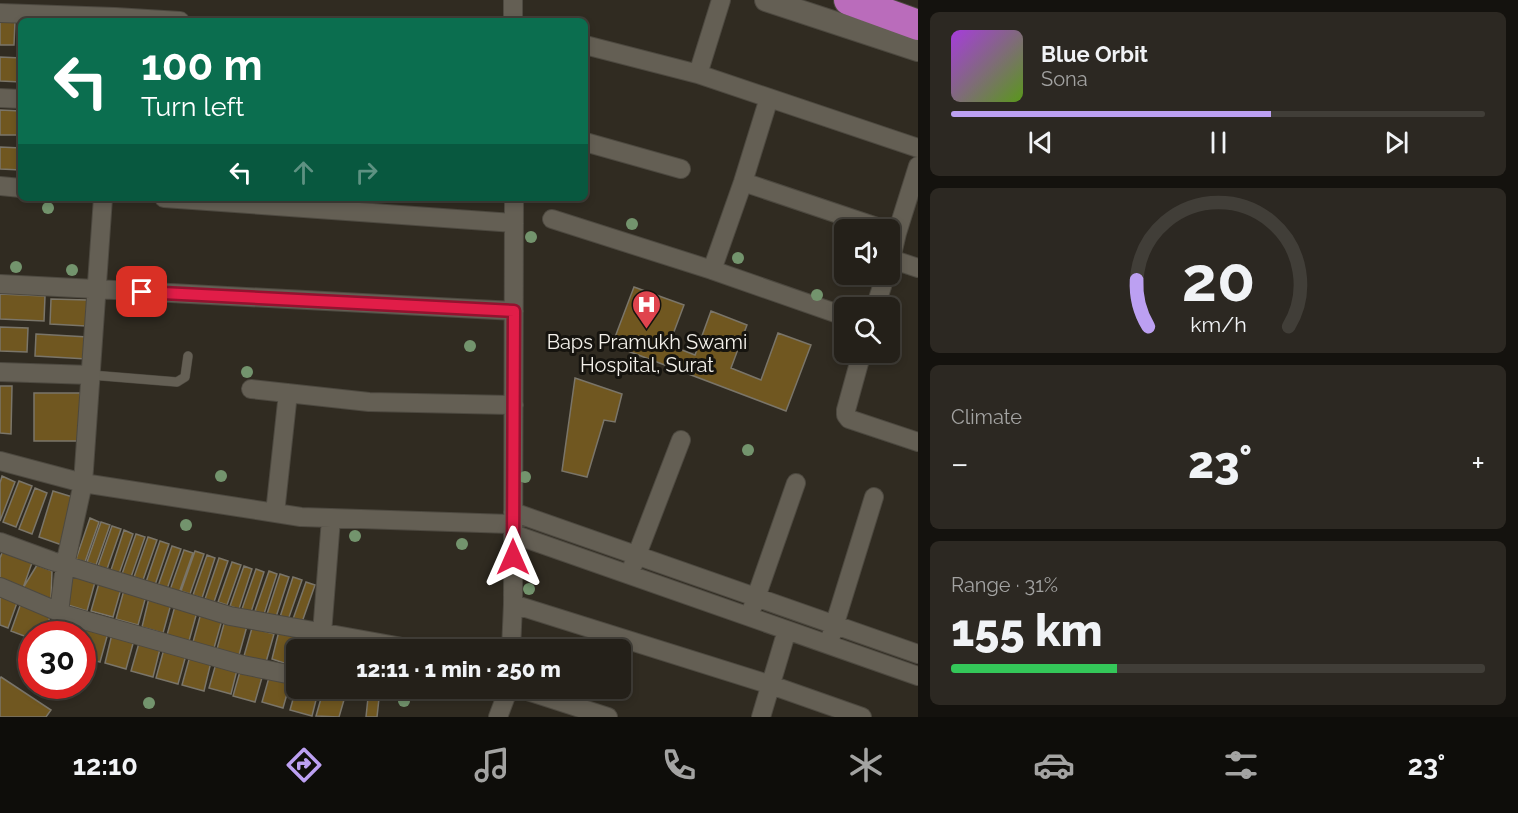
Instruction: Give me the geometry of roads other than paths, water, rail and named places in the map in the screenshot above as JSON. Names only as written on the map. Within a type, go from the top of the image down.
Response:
[{"type":"highway","points":[[849,0],[918,25]]},
{"type":"street","points":[[513,0],[513,18]]},
{"type":"street","points":[[698,74],[721,0]]},
{"type":"street","points":[[766,0],[918,50]]},
{"type":"street","points":[[0,13],[116,13],[156,18]]},
{"type":"street","points":[[588,46],[698,74],[918,148]]},
{"type":"street","points":[[0,98],[18,99]]},
{"type":"street","points":[[712,270],[769,98]]},
{"type":"street","points":[[588,143],[681,169]]},
{"type":"street","points":[[896,219],[918,166]]},
{"type":"street","points":[[743,182],[855,219]]},
{"type":"street","points":[[0,186],[18,188]]},
{"type":"street","points":[[59,612],[65,565],[83,483],[103,201]]},
{"type":"street","points":[[206,201],[514,223]]},
{"type":"street","points":[[511,639],[514,201]]},
{"type":"street","points":[[552,219],[712,270],[834,313]]},
{"type":"street","points":[[900,266],[918,268]]},
{"type":"street","points":[[0,284],[514,311]]},
{"type":"street","points":[[859,363],[846,415],[849,419],[918,442]]},
{"type":"street","points":[[0,372],[91,375]]},
{"type":"street","points":[[250,389],[369,402],[514,405]]},
{"type":"street","points":[[276,513],[288,393]]},
{"type":"street","points":[[629,574],[681,440]]},
{"type":"street","points":[[0,461],[83,483],[302,517],[513,523],[637,555],[918,652],[914,675],[629,574],[513,523]]},
{"type":"street","points":[[749,616],[796,483]]},
{"type":"street","points":[[829,644],[874,497]]},
{"type":"street","points":[[322,633],[331,519]]},
{"type":"street","points":[[0,542],[65,565],[230,616],[356,639]]},
{"type":"street","points":[[0,587],[59,612],[243,665],[286,674]]},
{"type":"street","points":[[513,604],[771,685],[862,717]]},
{"type":"street","points":[[761,717],[787,630]]},
{"type":"street","points":[[498,717],[505,699]]},
{"type":"street","points":[[551,699],[602,716]]},
{"type":"lane","points":[[91,375],[177,382],[185,377],[188,356]]},
{"type":"place","name":"Baps Pramukh Swami Hospital, Surat","points":[[647,330]]}]
